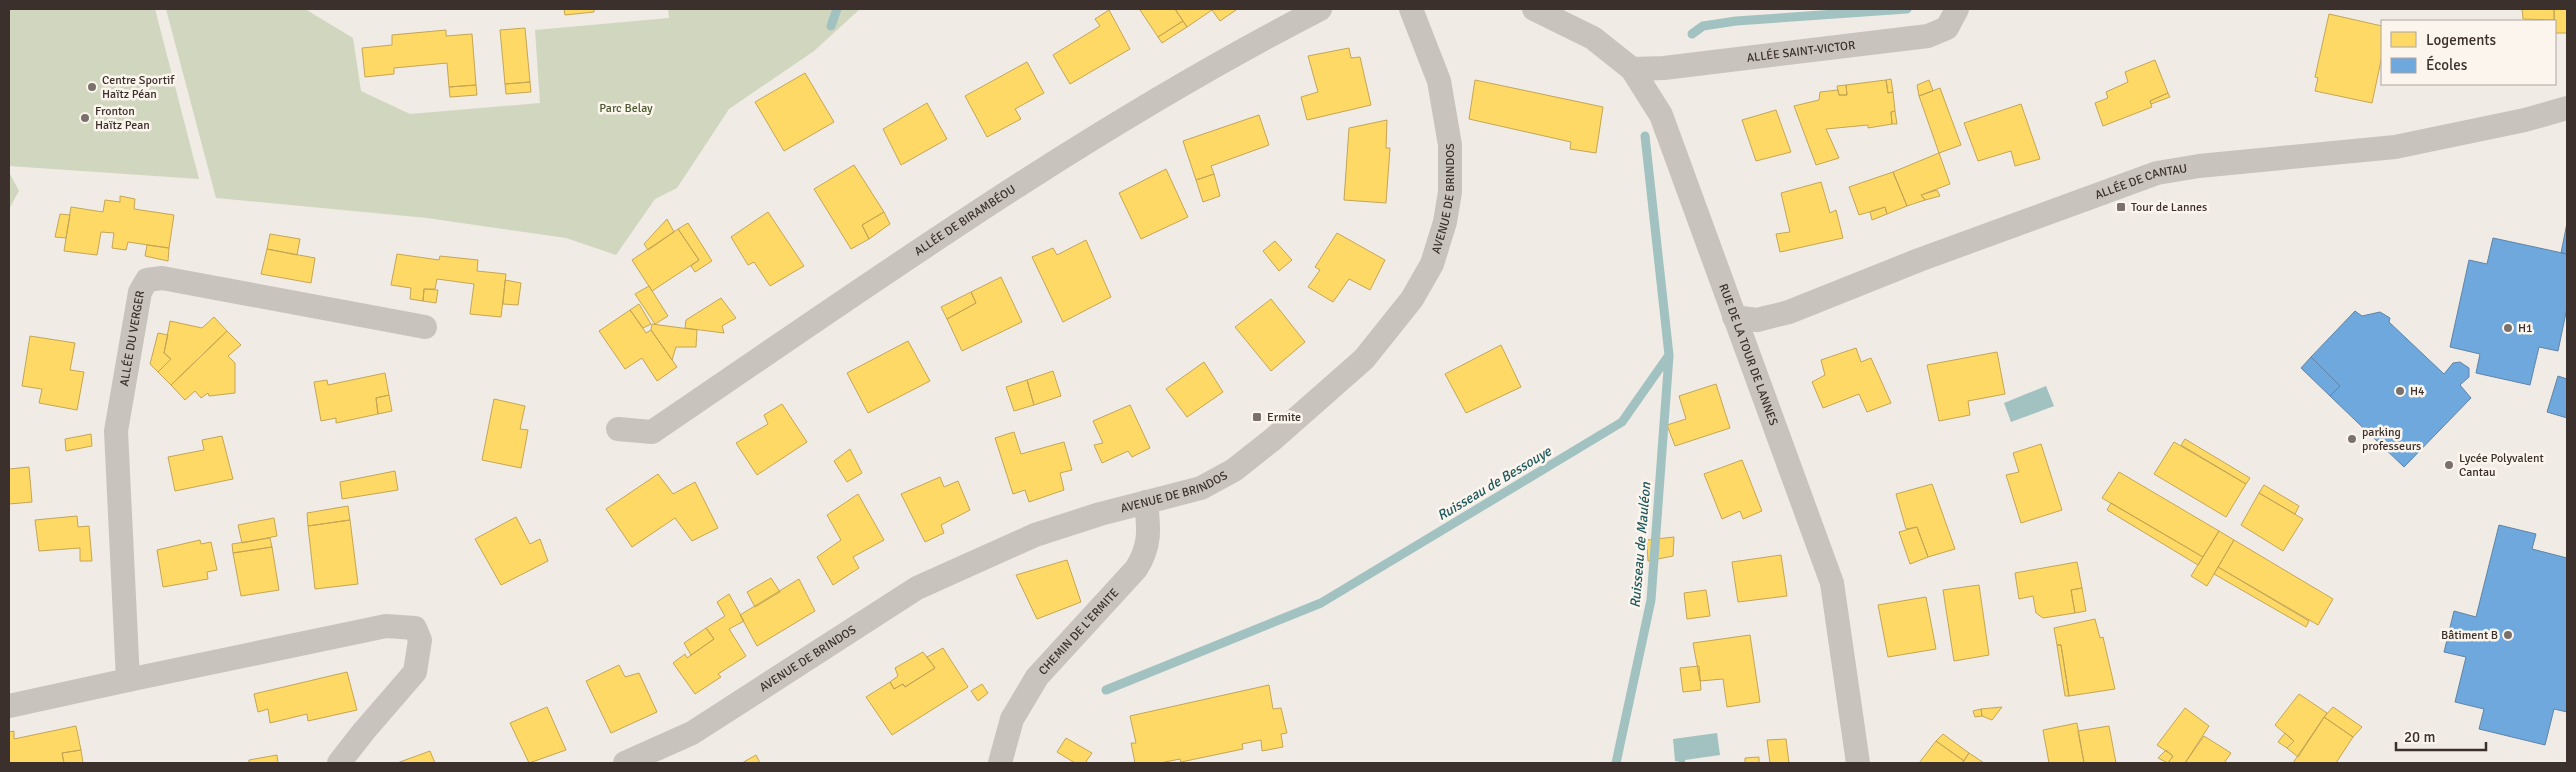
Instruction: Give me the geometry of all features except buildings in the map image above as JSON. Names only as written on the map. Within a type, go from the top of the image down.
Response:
[{"type":"street","name":"ALLÉE DE BIRAMBÉOU","points":[[618,429],[652,432],[988,203],[1237,52],[1320,9]]},
{"type":"street","name":"AVENUE DE BRINDOS","points":[[625,763],[692,733],[917,588],[1035,535],[1146,502],[1201,488],[1234,470],[1272,440],[1364,359],[1412,300],[1432,264],[1445,222],[1450,192],[1450,145],[1439,81],[1411,9]]},
{"type":"street","name":"RUE DE LA TOUR DE LANNES","points":[[1534,9],[1593,38],[1632,69],[1661,115],[1832,584],[1858,763]]},
{"type":"street","name":"ALLÉE SAINT-VICTOR","points":[[1632,69],[1664,68],[1928,36],[1947,28],[1957,9]]},
{"type":"street","name":"ALLÉE DE CANTAU","points":[[1734,317],[1757,320],[1789,312],[1936,254],[2157,172],[2274,157],[2395,147],[2525,120],[2567,108]]},
{"type":"street","name":"ALLÉE DU VERGER","points":[[128,680],[116,431],[140,292],[147,280],[162,278],[425,327]]},
{"type":"street","name":"CHEMIN DE L'ERMITE","points":[[1000,763],[1012,719],[1037,678],[1136,569],[1146,555],[1149,539],[1146,502]]},
{"type":"street","points":[[9,706],[386,626],[415,628],[420,640],[415,672],[339,763]]},
{"type":"green space","name":"Centre Sportif Haïtz Péan","points":[[9,9],[155,9],[199,179],[9,166]]},
{"type":"green space","name":"Parc Belay","points":[[166,9],[305,9],[353,38],[361,91],[410,114],[540,103],[535,30],[669,18],[668,9],[860,9],[814,51],[729,109],[677,188],[655,199],[616,255],[566,238],[427,218],[216,198]]},
{"type":"green space","points":[[9,172],[19,191],[9,209]]},
{"type":"water","points":[[2046,386],[2054,406],[2011,422],[2004,403]]},
{"type":"water","points":[[1717,733],[1720,755],[1685,760],[1685,763],[1675,761],[1673,739]]},
{"type":"waterway","points":[[831,26],[837,9]]},
{"type":"waterway","name":"Ruisseau de Bessouye","points":[[1692,34],[1703,26],[1736,21],[1907,9]]},
{"type":"waterway","name":"Ruisseau de Bessouye","points":[[1106,690],[1321,603],[1622,422],[1669,355],[1645,136]]},
{"type":"waterway","name":"Ruisseau de Mauléon","points":[[1616,763],[1651,600],[1669,356]]},
{"type":"place","name":"Centre Sportif Haïtz Péan","points":[[92,87]]},
{"type":"place","name":"Fronton Haïtz Pean","points":[[85,118]]},
{"type":"place","name":"Tour de Lannes","points":[[2121,207]]},
{"type":"place","name":"H1","points":[[2508,328]]},
{"type":"place","name":"H4","points":[[2400,391]]},
{"type":"place","name":"Ermite","points":[[1257,417]]},
{"type":"place","name":"parking professeurs","points":[[2352,439]]},
{"type":"place","name":"Lycée Polyvalent Cantau","points":[[2449,465]]},
{"type":"place","name":"Bâtiment B","points":[[2508,635]]}]
